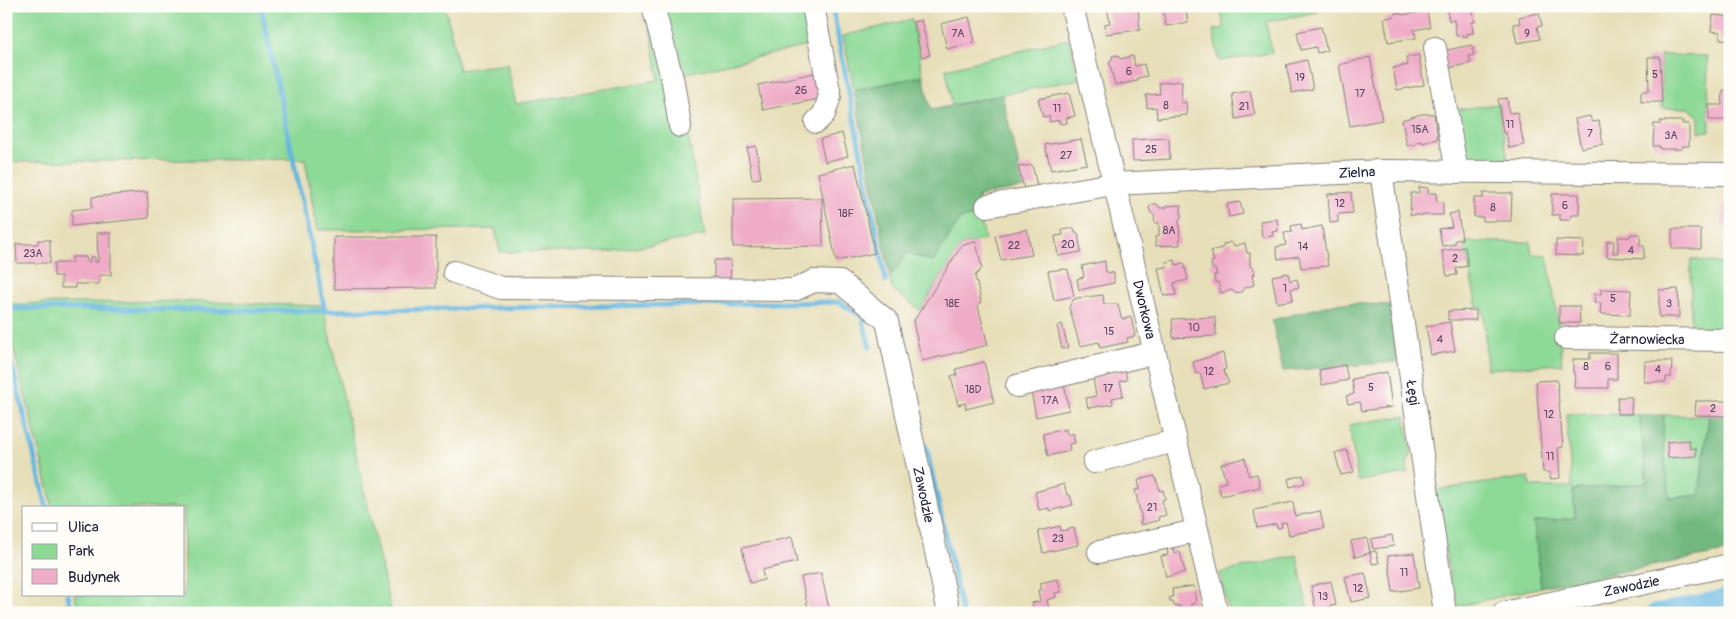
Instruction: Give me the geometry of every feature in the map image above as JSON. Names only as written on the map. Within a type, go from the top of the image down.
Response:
[{"type":"street","points":[[653,6],[673,82],[680,126]]},
{"type":"street","points":[[813,6],[830,96],[824,114],[816,122]]},
{"type":"street","name":"Dworkowa","points":[[1072,6],[1153,354],[1217,613]]},
{"type":"street","points":[[1435,48],[1457,172]]},
{"type":"street","name":"Zielna","points":[[987,206],[1113,184],[1381,171],[1730,174]]},
{"type":"street","name":"Łęgi","points":[[1381,171],[1445,613]]},
{"type":"street","name":"Zawodzie","points":[[454,272],[501,288],[794,290],[814,281],[840,282],[887,321],[949,613]]},
{"type":"street","name":"Żarnowiecka","points":[[1566,338],[1730,340]]},
{"type":"street","points":[[1017,386],[1153,354]]},
{"type":"street","points":[[1094,462],[1175,441]]},
{"type":"street","points":[[1099,552],[1196,531]]},
{"type":"street","name":"Zawodzie","points":[[1504,613],[1730,565]]},
{"type":"green space","points":[[6,6],[445,6],[459,70],[507,64],[516,104],[659,80],[646,6],[804,6],[812,45],[678,75],[705,236],[609,252],[500,252],[495,229],[317,230],[305,159],[6,162]]},
{"type":"green space","points":[[1220,6],[1317,6],[1318,12],[1266,22],[1272,53],[1219,61],[1213,30],[1224,28]]},
{"type":"green space","points":[[912,19],[923,76],[854,90],[843,36]]},
{"type":"green space","points":[[1069,39],[1079,79],[952,105],[946,69]]},
{"type":"green space","points":[[1660,55],[1707,56],[1710,131],[1699,132],[1699,117],[1689,108],[1662,108]]},
{"type":"green space","points":[[923,76],[931,110],[1002,95],[1024,188],[978,196],[980,215],[960,219],[933,262],[907,253],[890,277],[854,90]]},
{"type":"green space","points":[[1498,104],[1508,160],[1467,160],[1459,149],[1452,110]]},
{"type":"green space","points":[[980,215],[985,240],[962,245],[920,310],[892,289],[890,277],[907,252],[933,262],[960,219]]},
{"type":"green space","points":[[1530,242],[1532,254],[1547,255],[1559,326],[1562,364],[1487,369],[1483,307],[1477,307],[1464,243]]},
{"type":"green space","points":[[1691,259],[1730,265],[1730,329],[1691,328]]},
{"type":"green space","points":[[184,301],[323,306],[391,611],[384,613],[79,613],[74,596],[185,596],[185,506],[53,506],[6,318],[6,304]]},
{"type":"green space","points":[[1337,303],[1390,305],[1397,362],[1283,371],[1272,320]]},
{"type":"green space","points":[[1566,414],[1639,415],[1647,483],[1573,490],[1575,518],[1534,522],[1541,587],[1455,607],[1435,490],[1529,477],[1531,487],[1572,487]]},
{"type":"green space","points":[[1639,415],[1664,415],[1663,442],[1670,498],[1699,495],[1709,416],[1730,416],[1730,547],[1725,552],[1541,587],[1534,522],[1575,518],[1573,490],[1647,483]]},
{"type":"green space","points":[[1664,415],[1709,416],[1699,495],[1669,498],[1663,442]]},
{"type":"green space","points":[[1405,416],[1411,454],[1407,463],[1408,473],[1358,481],[1349,425]]},
{"type":"green space","points":[[1297,555],[1308,613],[1229,613],[1220,573]]},
{"type":"building","points":[[1138,6],[1140,30],[1106,34],[1105,24],[1110,23],[1107,7]]},
{"type":"building","points":[[1168,6],[1185,6],[1188,22],[1166,26],[1163,9],[1168,8]]},
{"type":"building","points":[[1472,6],[1475,22],[1472,22],[1473,33],[1463,37],[1463,35],[1456,36],[1454,20],[1449,21],[1447,9]]},
{"type":"building","points":[[1427,11],[1430,27],[1414,30],[1416,38],[1388,42],[1384,18],[1393,17],[1395,13],[1403,15]]},
{"type":"building","points":[[1539,13],[1542,26],[1537,27],[1540,39],[1517,43],[1513,24],[1520,23],[1519,17]]},
{"type":"building","points":[[1713,15],[1730,17],[1730,40],[1720,39],[1720,32],[1711,31]]},
{"type":"building","points":[[969,17],[975,42],[947,49],[941,24]]},
{"type":"building","points":[[921,20],[930,55],[922,57],[913,22]]},
{"type":"building","points":[[1321,27],[1327,51],[1317,53],[1316,47],[1301,50],[1297,32]]},
{"type":"building","points":[[1472,45],[1474,55],[1469,56],[1471,63],[1445,69],[1442,51]]},
{"type":"building","points":[[1118,55],[1120,59],[1133,56],[1135,66],[1144,64],[1147,76],[1137,78],[1138,81],[1115,85],[1109,61],[1112,61],[1112,56]]},
{"type":"building","points":[[1419,55],[1424,85],[1397,90],[1393,68],[1408,65],[1406,57]]},
{"type":"building","points":[[1370,57],[1382,120],[1350,126],[1339,65]]},
{"type":"building","points":[[1648,57],[1660,57],[1662,102],[1641,102],[1641,91],[1649,91]]},
{"type":"building","points":[[1307,60],[1313,89],[1292,93],[1286,65]]},
{"type":"building","points":[[814,73],[819,99],[763,110],[758,85]]},
{"type":"building","points":[[1182,81],[1181,103],[1186,102],[1187,115],[1157,118],[1156,107],[1147,108],[1146,95],[1160,94],[1159,83]]},
{"type":"building","points":[[1723,90],[1730,90],[1730,120],[1709,120],[1709,105],[1722,105]]},
{"type":"building","points":[[1250,91],[1255,115],[1236,119],[1232,94]]},
{"type":"building","points":[[1069,93],[1075,116],[1066,118],[1067,123],[1060,124],[1059,120],[1050,122],[1049,116],[1043,117],[1038,99]]},
{"type":"building","points":[[1507,98],[1509,113],[1517,112],[1524,145],[1509,148],[1506,132],[1503,133],[1498,99]]},
{"type":"building","points":[[1421,114],[1434,114],[1438,139],[1422,143],[1422,141],[1416,142],[1416,144],[1407,146],[1402,120]]},
{"type":"building","points":[[1590,116],[1592,122],[1599,121],[1603,144],[1581,148],[1575,119]]},
{"type":"building","points":[[1660,121],[1683,121],[1682,124],[1689,124],[1689,146],[1682,146],[1682,149],[1660,149],[1660,146],[1653,146],[1654,124],[1660,124]]},
{"type":"building","points":[[842,133],[848,156],[825,162],[820,139]]},
{"type":"building","points":[[1169,138],[1170,159],[1133,161],[1132,140]]},
{"type":"building","points":[[1081,139],[1087,164],[1051,170],[1045,145]]},
{"type":"building","points":[[756,146],[761,178],[752,179],[747,148]]},
{"type":"building","points":[[855,164],[875,253],[836,261],[818,173]]},
{"type":"building","points":[[1032,165],[1037,186],[1024,188],[1018,167]]},
{"type":"building","points":[[1419,187],[1428,188],[1428,193],[1437,193],[1436,201],[1443,202],[1443,215],[1410,215],[1411,193],[1419,193]]},
{"type":"building","points":[[147,192],[149,218],[72,226],[72,210],[92,208],[92,197]]},
{"type":"building","points":[[1351,192],[1353,213],[1338,214],[1338,222],[1330,223],[1328,194]]},
{"type":"building","points":[[1726,192],[1730,192],[1730,225],[1722,225]]},
{"type":"building","points":[[1483,193],[1512,193],[1511,221],[1483,221],[1483,217],[1474,217],[1474,198],[1483,198]]},
{"type":"building","points":[[1552,194],[1579,194],[1579,215],[1571,215],[1570,220],[1560,220],[1560,215],[1552,215]]},
{"type":"building","points":[[822,198],[823,246],[733,247],[733,199]]},
{"type":"building","points":[[1240,202],[1243,214],[1229,217],[1227,204]]},
{"type":"building","points":[[1152,204],[1157,204],[1160,208],[1181,205],[1181,219],[1179,219],[1180,245],[1156,246],[1155,237],[1159,236],[1159,223],[1155,223],[1154,215],[1150,212],[1149,207]]},
{"type":"building","points":[[1458,212],[1462,239],[1455,240],[1455,244],[1442,246],[1439,229],[1452,227],[1449,214]]},
{"type":"building","points":[[1277,219],[1278,231],[1272,232],[1273,236],[1262,237],[1260,221]]},
{"type":"building","points":[[1301,224],[1302,230],[1322,226],[1328,266],[1301,268],[1299,256],[1278,259],[1276,247],[1286,245],[1284,233],[1292,232],[1291,226]]},
{"type":"building","points":[[1074,228],[1075,233],[1078,233],[1081,252],[1058,256],[1055,236],[1063,235],[1062,230]]},
{"type":"building","points":[[1027,229],[1032,255],[1001,260],[995,236]]},
{"type":"building","points":[[1672,229],[1701,229],[1701,249],[1672,249]]},
{"type":"building","points":[[97,233],[111,233],[111,275],[99,275],[99,284],[75,284],[75,288],[61,288],[61,276],[54,276],[54,263],[72,263],[72,257],[86,257],[87,262],[90,262],[90,257],[95,257],[95,262],[98,262]]},
{"type":"building","points":[[1631,234],[1640,234],[1640,246],[1644,246],[1644,259],[1607,257],[1607,241],[1614,241],[1613,253],[1618,253],[1618,237],[1630,237]]},
{"type":"building","points":[[334,237],[436,237],[436,288],[334,289]]},
{"type":"building","points":[[38,240],[50,240],[50,263],[17,263],[16,244],[38,244]]},
{"type":"building","points":[[1556,240],[1584,241],[1583,256],[1556,255]]},
{"type":"building","points":[[976,242],[982,268],[975,276],[981,301],[978,306],[988,345],[922,361],[913,322],[962,245]]},
{"type":"building","points":[[1231,242],[1234,246],[1245,243],[1247,253],[1250,253],[1250,267],[1253,267],[1255,274],[1252,275],[1254,285],[1244,288],[1242,292],[1235,293],[1232,290],[1221,293],[1218,282],[1215,283],[1214,275],[1217,275],[1215,269],[1212,269],[1211,262],[1214,261],[1211,251],[1222,248],[1224,244]]},
{"type":"building","points":[[1465,247],[1468,266],[1456,268],[1457,275],[1447,276],[1442,251]]},
{"type":"building","points":[[714,260],[731,260],[730,283],[714,282]]},
{"type":"building","points":[[1175,260],[1176,265],[1184,263],[1188,280],[1174,283],[1176,295],[1164,296],[1158,268],[1167,267],[1166,262]]},
{"type":"building","points":[[1105,261],[1106,272],[1114,273],[1114,283],[1079,290],[1077,279],[1084,277],[1082,266]]},
{"type":"building","points":[[1068,270],[1074,296],[1054,300],[1048,271]]},
{"type":"building","points":[[1288,273],[1290,281],[1297,279],[1299,287],[1291,289],[1293,300],[1277,303],[1272,276]]},
{"type":"building","points":[[1601,289],[1631,290],[1630,315],[1600,314],[1601,303],[1594,303],[1595,294],[1601,294]]},
{"type":"building","points":[[1678,289],[1679,317],[1659,317],[1659,290]]},
{"type":"building","points":[[1103,295],[1104,304],[1118,304],[1123,319],[1131,317],[1135,336],[1127,338],[1128,342],[1100,348],[1099,342],[1080,346],[1069,307],[1073,300],[1077,298]]},
{"type":"building","points":[[1559,306],[1579,306],[1580,323],[1559,323]]},
{"type":"building","points":[[1476,310],[1476,320],[1448,320],[1448,311]]},
{"type":"building","points":[[1215,317],[1216,336],[1173,338],[1172,319]]},
{"type":"building","points":[[1450,322],[1455,351],[1431,355],[1426,326]]},
{"type":"building","points":[[1062,324],[1068,348],[1062,349],[1057,326]]},
{"type":"building","points":[[1223,353],[1226,369],[1223,370],[1229,383],[1204,389],[1200,373],[1196,374],[1193,362]]},
{"type":"building","points":[[1590,353],[1617,353],[1617,379],[1608,379],[1608,388],[1574,388],[1575,373],[1573,373],[1573,359],[1590,359]]},
{"type":"building","points":[[1645,361],[1672,361],[1671,377],[1666,377],[1666,382],[1644,382]]},
{"type":"building","points":[[984,362],[994,402],[966,409],[965,403],[958,405],[951,376],[957,375],[956,369]]},
{"type":"building","points":[[1345,365],[1348,380],[1322,385],[1319,370]]},
{"type":"building","points":[[1125,369],[1127,380],[1120,381],[1123,396],[1112,398],[1113,404],[1088,408],[1086,398],[1096,396],[1093,378]]},
{"type":"building","points":[[1387,372],[1392,407],[1362,411],[1360,402],[1348,404],[1346,396],[1354,394],[1352,379]]},
{"type":"building","points":[[1557,380],[1563,447],[1558,448],[1560,478],[1550,479],[1550,472],[1543,472],[1536,381]]},
{"type":"building","points":[[1064,384],[1069,410],[1036,417],[1031,391]]},
{"type":"building","points":[[1618,397],[1632,397],[1631,414],[1617,414]]},
{"type":"building","points":[[1696,401],[1730,401],[1730,416],[1695,415]]},
{"type":"building","points":[[1066,429],[1067,435],[1073,433],[1075,443],[1069,444],[1070,451],[1048,456],[1043,434]]},
{"type":"building","points":[[1689,440],[1690,449],[1696,448],[1696,456],[1668,458],[1667,442]]},
{"type":"building","points":[[1347,450],[1354,472],[1341,475],[1335,453]]},
{"type":"building","points":[[1245,458],[1249,476],[1257,474],[1260,487],[1221,496],[1218,484],[1226,482],[1221,464]]},
{"type":"building","points":[[1303,475],[1305,483],[1290,487],[1288,479]]},
{"type":"building","points":[[1155,476],[1160,491],[1163,490],[1165,499],[1162,500],[1166,515],[1158,517],[1159,520],[1141,525],[1140,521],[1142,520],[1135,490],[1140,489],[1138,480]]},
{"type":"building","points":[[1064,484],[1067,495],[1070,495],[1073,505],[1049,511],[1049,508],[1039,510],[1035,492]]},
{"type":"building","points":[[1293,502],[1295,516],[1320,511],[1324,528],[1289,535],[1286,522],[1281,523],[1282,527],[1277,528],[1276,524],[1257,528],[1254,510]]},
{"type":"building","points":[[1060,526],[1061,531],[1074,528],[1078,545],[1043,553],[1038,531]]},
{"type":"building","points":[[1392,535],[1394,546],[1373,549],[1371,539]]},
{"type":"building","points":[[792,537],[797,562],[762,570],[764,580],[750,583],[742,548]]},
{"type":"building","points":[[1367,538],[1370,553],[1355,557],[1351,541]]},
{"type":"building","points":[[1173,548],[1174,553],[1180,552],[1185,572],[1166,577],[1161,556],[1168,555],[1167,549]]},
{"type":"building","points":[[1376,551],[1379,563],[1372,564],[1370,552]]},
{"type":"building","points":[[1414,553],[1419,588],[1393,592],[1388,556]]},
{"type":"building","points":[[821,573],[830,613],[809,613],[801,577]]},
{"type":"building","points":[[1365,573],[1371,598],[1351,602],[1345,577]]},
{"type":"building","points":[[1058,579],[1061,592],[1055,593],[1056,597],[1047,600],[1049,610],[1034,613],[1032,603],[1040,601],[1038,590],[1042,589],[1040,583]]},
{"type":"building","points":[[1331,581],[1336,605],[1316,610],[1311,586]]},
{"type":"building","points":[[1194,586],[1196,603],[1191,604],[1191,608],[1180,609],[1180,606],[1174,606],[1173,602],[1170,602],[1169,598],[1173,597],[1172,589]]},
{"type":"waterway","points":[[261,6],[325,311]]},
{"type":"waterway","points":[[832,6],[886,281]]},
{"type":"waterway","points":[[6,311],[10,308],[325,311],[839,302],[862,316],[870,347]]},
{"type":"waterway","points":[[6,340],[47,506]]},
{"type":"waterway","points":[[911,377],[922,426]]},
{"type":"waterway","points":[[926,446],[962,613]]},
{"type":"waterway","points":[[68,596],[72,613]]},
{"type":"waterway","points":[[1655,613],[1730,597]]}]
